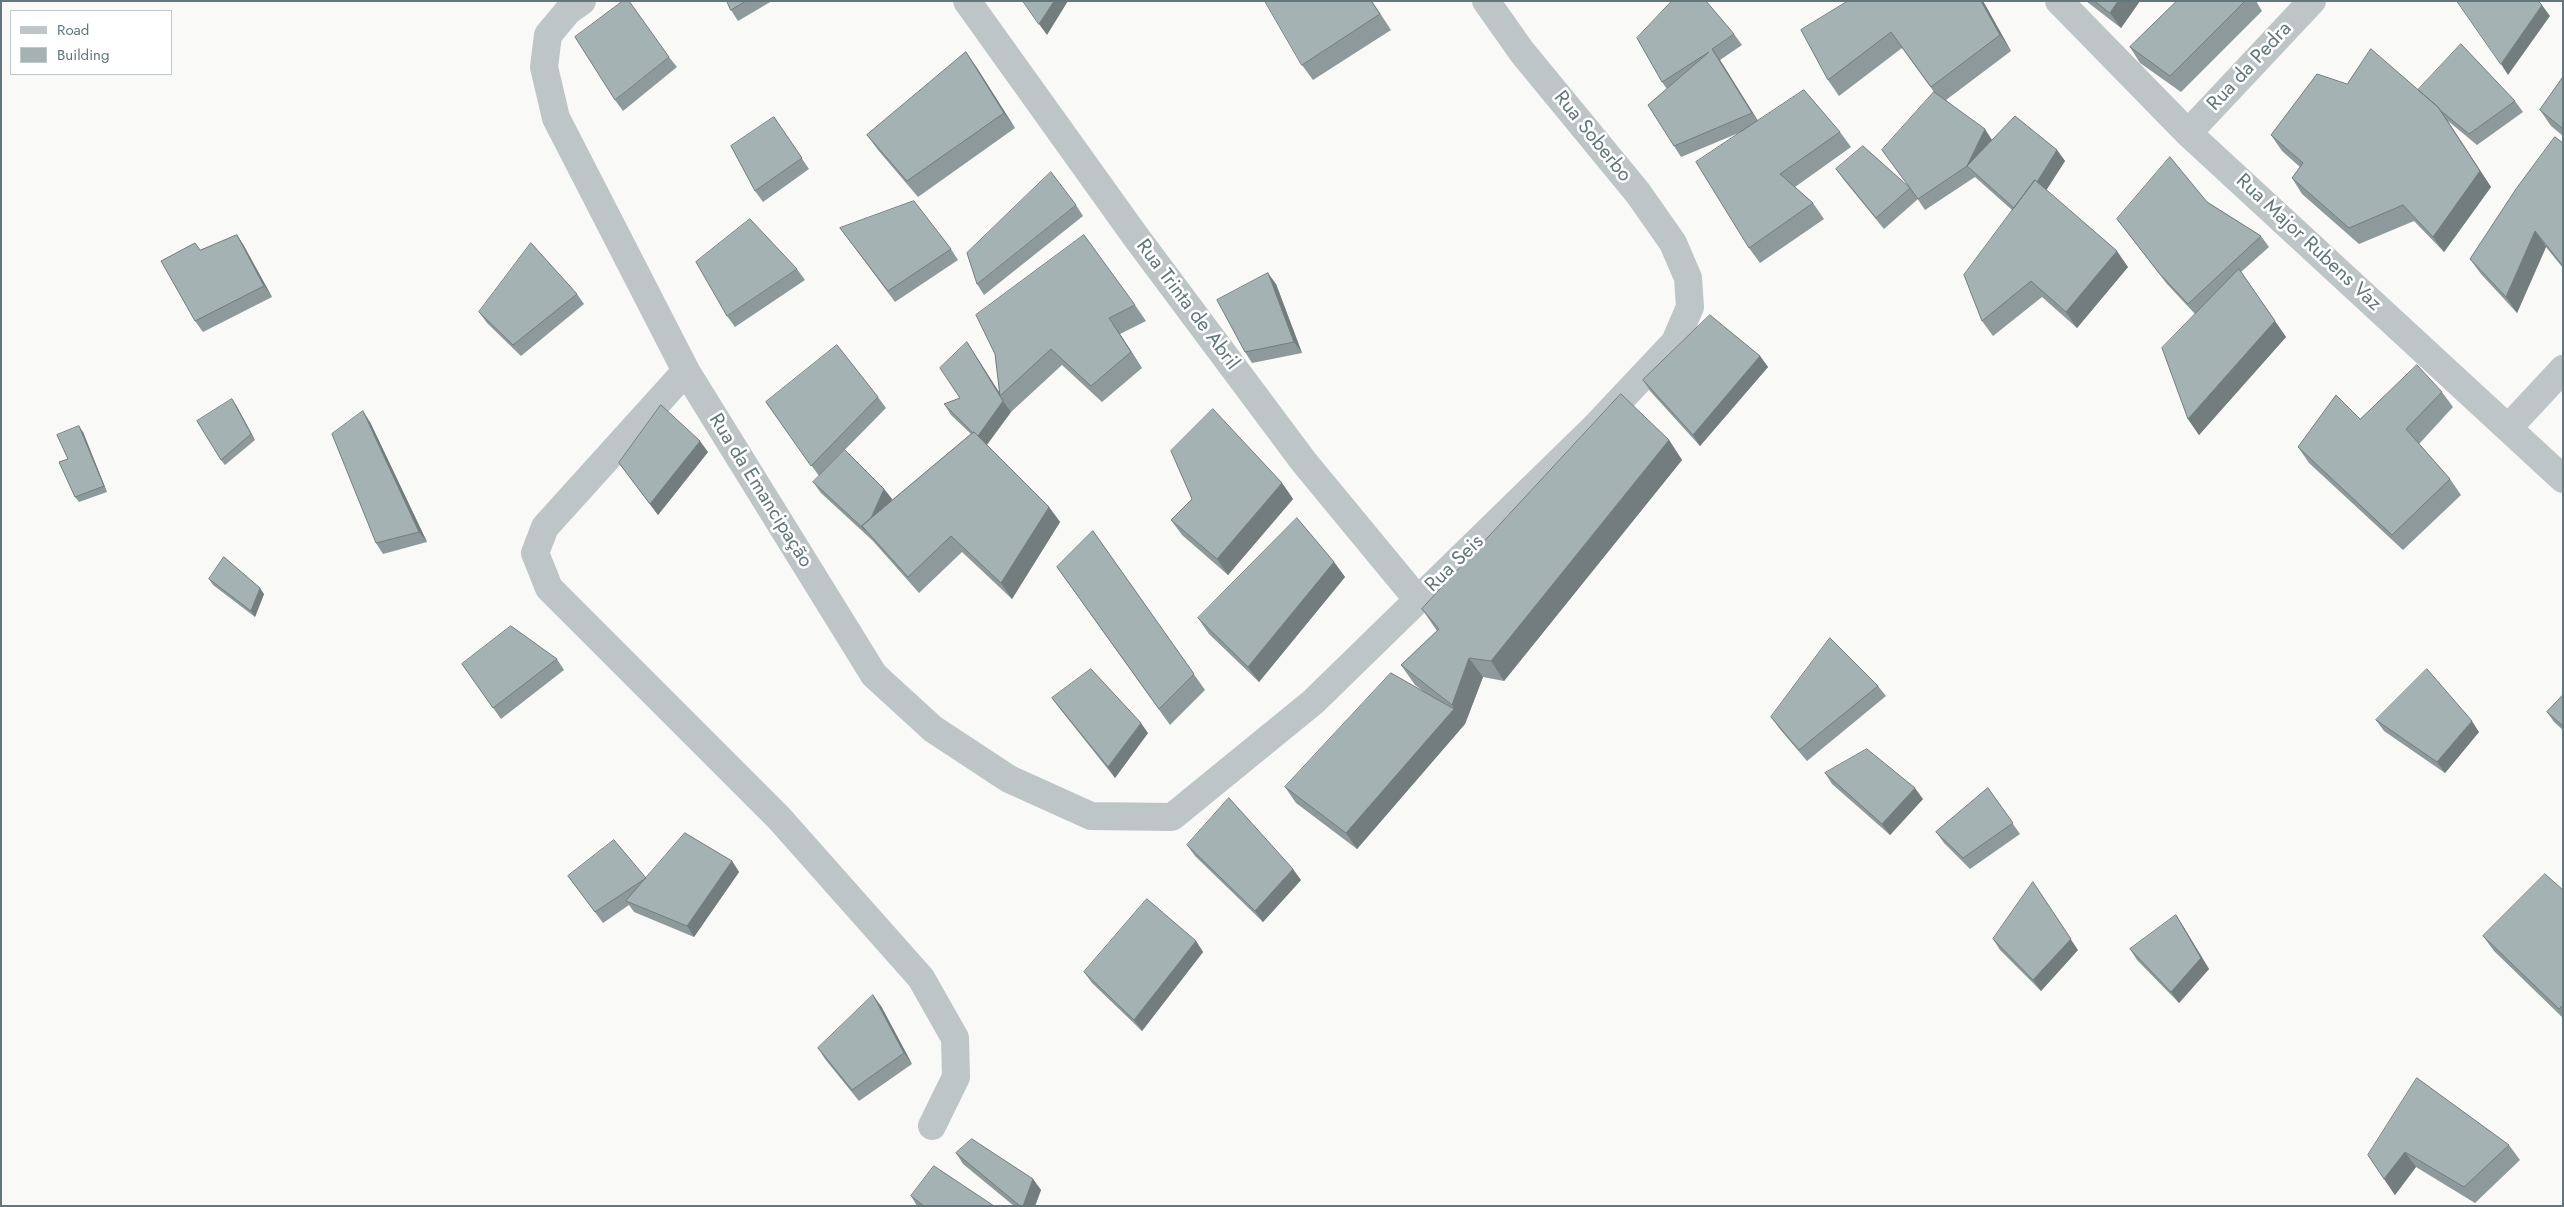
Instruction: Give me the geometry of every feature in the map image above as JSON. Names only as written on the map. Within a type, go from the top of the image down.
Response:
[{"type":"street","name":"Rua da Emancipação","points":[[582,1],[568,11],[548,35],[544,67],[556,118],[686,372],[874,675],[933,729],[1008,779],[1091,816],[1172,817]]},
{"type":"street","name":"Rua Trinta de Abril","points":[[967,1],[1136,237],[1304,462],[1418,600]]},
{"type":"street","name":"Rua Soberbo","points":[[1486,1],[1522,52],[1638,193],[1672,243],[1688,278]]},
{"type":"street","name":"Rua Major Rubens Vaz","points":[[2059,1],[2188,134],[2563,479]]},
{"type":"street","name":"Rua da Pedra","points":[[2188,134],[2312,1]]},
{"type":"street","name":"Rua Seis","points":[[1172,817],[1313,702],[1594,428],[1674,342],[1690,307],[1688,278]]},
{"type":"street","points":[[2508,427],[2563,369]]},
{"type":"street","points":[[686,372],[545,527],[536,553],[550,588],[779,818],[921,978],[955,1038],[956,1077],[932,1126]]},
{"type":"building","points":[[623,1],[629,1],[669,57],[615,100],[575,37]]},
{"type":"building","points":[[727,1],[746,1],[731,10]]},
{"type":"building","points":[[1023,1],[1054,1],[1039,24]]},
{"type":"building","points":[[1265,1],[1371,1],[1380,14],[1302,65]]},
{"type":"building","points":[[1672,1],[1706,1],[1734,34],[1712,49],[1752,113],[1674,146],[1648,105],[1709,52],[1662,82],[1637,38]]},
{"type":"building","points":[[1848,1],[1981,1],[2000,35],[1931,87],[1891,32],[1828,80],[1801,30]]},
{"type":"building","points":[[2095,1],[2118,1],[2110,13]]},
{"type":"building","points":[[2177,1],[2245,1],[2170,76],[2130,47]]},
{"type":"building","points":[[2457,1],[2538,1],[2542,5],[2501,64]]},
{"type":"building","points":[[2461,44],[2515,101],[2469,134],[2418,90]]},
{"type":"building","points":[[2371,49],[2438,107],[2480,171],[2433,237],[2403,205],[2349,228],[2292,178],[2303,163],[2271,135],[2317,74],[2347,84]]},
{"type":"building","points":[[966,52],[1004,113],[907,181],[867,135]]},
{"type":"building","points":[[2563,77],[2563,129],[2540,110]]},
{"type":"building","points":[[1804,90],[1840,132],[1780,174],[1813,203],[1749,248],[1696,162]]},
{"type":"building","points":[[1934,92],[1985,129],[1967,166],[1918,199],[1882,150]]},
{"type":"building","points":[[2015,116],[2057,150],[2037,182],[2035,180],[2014,208],[1967,166]]},
{"type":"building","points":[[774,117],[802,158],[755,191],[731,146]]},
{"type":"building","points":[[2555,137],[2563,143],[2563,266],[2535,231],[2506,297],[2470,259],[2516,189]]},
{"type":"building","points":[[1863,146],[1910,188],[1876,218],[1836,169]]},
{"type":"building","points":[[2170,157],[2207,202],[2261,236],[2188,304],[2159,273],[2117,219]]},
{"type":"building","points":[[1051,172],[1076,205],[977,284],[967,253]]},
{"type":"building","points":[[2035,180],[2117,251],[2066,312],[2031,281],[1982,321],[1964,275]]},
{"type":"building","points":[[914,201],[951,249],[888,291],[840,228]]},
{"type":"building","points":[[750,219],[797,269],[727,316],[696,262]]},
{"type":"building","points":[[237,235],[264,286],[195,321],[161,261],[195,243],[200,250]]},
{"type":"building","points":[[1084,235],[1135,305],[1109,318],[1131,352],[1091,386],[1051,349],[1000,396],[995,354],[976,315]]},
{"type":"building","points":[[531,243],[577,294],[513,345],[479,312]]},
{"type":"building","points":[[2239,269],[2275,321],[2188,419],[2162,348]]},
{"type":"building","points":[[1268,273],[1294,342],[1245,352],[1217,300]]},
{"type":"building","points":[[1710,315],[1760,356],[1693,435],[1643,380]]},
{"type":"building","points":[[967,342],[1003,401],[978,436],[944,404],[960,398],[940,368]]},
{"type":"building","points":[[837,345],[878,397],[811,466],[766,402]]},
{"type":"building","points":[[2417,365],[2442,392],[2406,429],[2450,479],[2392,535],[2298,447],[2336,395],[2360,419]]},
{"type":"building","points":[[1621,394],[1669,440],[1491,661],[1469,658],[1452,705],[1401,665],[1439,629],[1422,609]]},
{"type":"building","points":[[232,399],[251,434],[221,460],[197,421]]},
{"type":"building","points":[[661,405],[700,441],[650,504],[619,463]]},
{"type":"building","points":[[1213,409],[1282,483],[1217,559],[1171,520],[1192,499],[1171,451]]},
{"type":"building","points":[[363,411],[419,532],[376,543],[332,434]]},
{"type":"building","points":[[79,426],[104,486],[75,497],[59,462],[68,459],[57,435]]},
{"type":"building","points":[[974,432],[1049,507],[1001,583],[951,536],[908,577],[862,526]]},
{"type":"building","points":[[845,450],[884,489],[871,518],[862,526],[865,530],[813,482]]},
{"type":"building","points":[[1297,518],[1334,562],[1248,667],[1198,618]]},
{"type":"building","points":[[1093,531],[1194,674],[1159,709],[1057,567]]},
{"type":"building","points":[[224,557],[260,588],[251,611],[209,579]]},
{"type":"building","points":[[511,626],[557,659],[493,708],[462,664]]},
{"type":"building","points":[[1830,638],[1878,686],[1799,750],[1771,717]]},
{"type":"building","points":[[1091,669],[1141,723],[1108,767],[1052,698]]},
{"type":"building","points":[[2427,669],[2472,721],[2437,762],[2376,720]]},
{"type":"building","points":[[1391,673],[1454,709],[1346,833],[1285,787]]},
{"type":"building","points":[[2563,695],[2563,726],[2547,712]]},
{"type":"building","points":[[1867,749],[1915,788],[1882,824],[1825,773]]},
{"type":"building","points":[[1988,788],[2013,823],[1963,858],[1936,832]]},
{"type":"building","points":[[1229,798],[1293,869],[1255,911],[1187,845]]},
{"type":"building","points":[[685,833],[732,861],[687,926],[626,901]]},
{"type":"building","points":[[614,840],[646,878],[595,912],[568,876]]},
{"type":"building","points":[[2545,874],[2563,890],[2563,1005],[2559,1009],[2483,936]]},
{"type":"building","points":[[2033,882],[2071,939],[2033,980],[1993,939]]},
{"type":"building","points":[[1147,899],[1196,941],[1134,1020],[1084,972]]},
{"type":"building","points":[[2176,915],[2201,958],[2171,992],[2130,949]]},
{"type":"building","points":[[873,995],[904,1053],[852,1090],[818,1048]]},
{"type":"building","points":[[2417,1078],[2509,1145],[2464,1187],[2405,1152],[2384,1179],[2368,1155]]},
{"type":"building","points":[[972,1139],[1033,1179],[1023,1206],[1020,1206],[956,1153]]},
{"type":"building","points":[[934,1166],[994,1206],[924,1206],[911,1196]]}]
